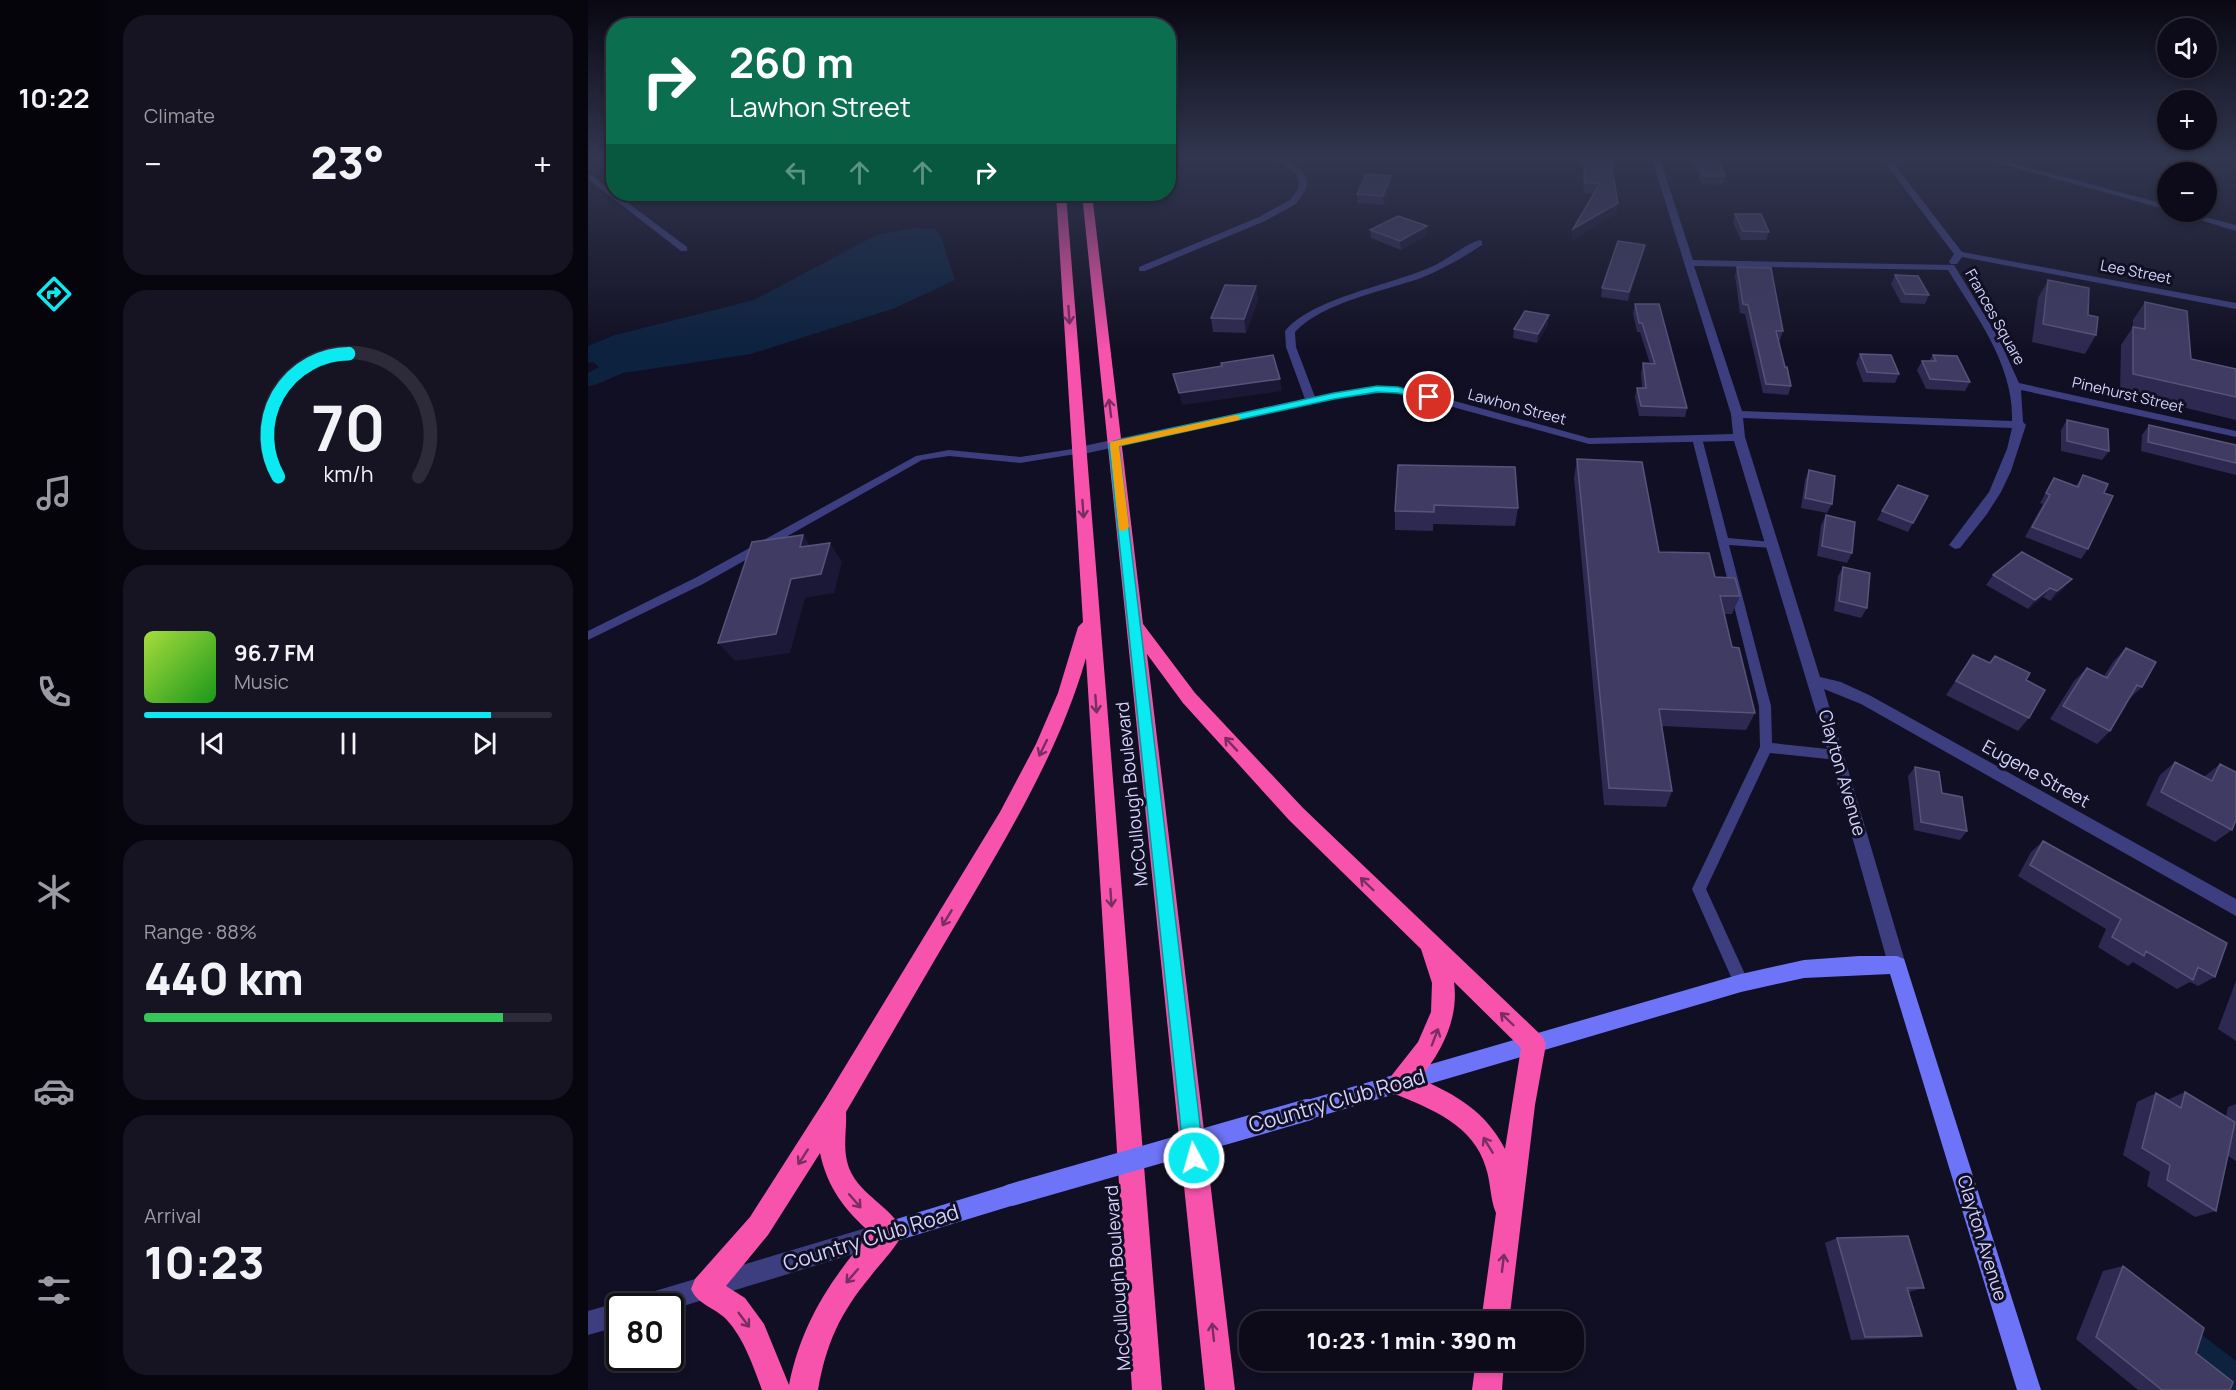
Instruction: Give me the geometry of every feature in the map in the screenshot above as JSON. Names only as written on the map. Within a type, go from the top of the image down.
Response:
[{"type":"highway","name":"McCullough Boulevard","points":[[1066,221],[1114,444],[1220,1390]]},
{"type":"highway","name":"McCullough Boulevard","points":[[1085,221],[1079,451],[1147,1390]]},
{"type":"highway","points":[[777,1390],[754,1334],[735,1308],[705,1289],[759,1226],[835,1107],[1007,818],[1045,745],[1067,693],[1090,614]]},
{"type":"highway","points":[[1135,625],[1189,698],[1296,814],[1430,946],[1534,1044],[1497,1311]]},
{"type":"highway","points":[[1430,946],[1443,984],[1443,1005],[1439,1027],[1432,1045],[1401,1084],[1440,1098],[1474,1125],[1497,1160],[1509,1221]]},
{"type":"highway","points":[[803,1390],[807,1359],[823,1321],[844,1285],[890,1232],[863,1210],[845,1189],[836,1172],[831,1132],[835,1107]]},
{"type":"highway","points":[[1486,1390],[1489,1371]]},
{"type":"street","points":[[648,221],[684,249]]},
{"type":"street","points":[[1142,269],[1258,221]]},
{"type":"street","name":"Clayton Avenue","points":[[1677,221],[1737,414],[1739,437],[1837,755],[1897,965],[2029,1390]]},
{"type":"street","points":[[1934,221],[1959,254],[1951,267]]},
{"type":"street","points":[[2214,222],[2236,228]]},
{"type":"street","points":[[1311,400],[1299,371],[1290,338],[1290,331],[1296,323],[1321,310],[1432,271],[1479,243]]},
{"type":"street","name":"Lee Street","points":[[1959,254],[2236,306]]},
{"type":"street","name":"Frances Square","points":[[1691,263],[1951,267],[1992,336],[2014,385],[2020,425],[2010,458],[1988,502],[1974,525],[1954,545]]},
{"type":"street","name":"Pinehurst Street","points":[[2014,385],[2236,434]]},
{"type":"street","name":"Lawhon Street","points":[[1079,451],[1311,400],[1377,389],[1398,390],[1589,441],[1739,437]]},
{"type":"street","points":[[1737,414],[2020,425]]},
{"type":"street","name":"Eugene Street","points":[[1814,681],[1836,686],[1866,700],[2236,908]]},
{"type":"street","name":"Country Club Road","points":[[684,1295],[1011,1195],[1741,984],[1804,969],[1859,964],[1897,965]]},
{"type":"street","points":[[588,1323],[606,1318]]},
{"type":"lane","points":[[1697,438],[1765,706],[1766,747],[1699,889],[1741,984]]},
{"type":"lane","points":[[588,636],[699,581],[919,458],[949,453],[1020,460],[1079,451]]},
{"type":"lane","points":[[1722,541],[1772,545]]},
{"type":"lane","points":[[1766,747],[1837,755]]},
{"type":"water","points":[[914,228],[935,229],[941,237],[955,280],[895,308],[751,354],[623,373],[588,386],[588,373],[599,367],[593,362],[588,363],[588,346],[615,335],[754,300],[867,240],[882,234]]},
{"type":"water","points":[[2201,1334],[2236,1361],[2236,1390],[2231,1390],[2194,1361],[2195,1335]]},
{"type":"building","points":[[1388,221],[1412,221],[1427,226],[1400,241],[1370,230]]},
{"type":"building","points":[[1578,221],[1587,221],[1573,229]]},
{"type":"building","points":[[1738,221],[1764,221],[1769,232],[1743,231]]},
{"type":"building","points":[[1618,241],[1645,245],[1629,292],[1602,288]]},
{"type":"building","points":[[1737,267],[1771,268],[1783,331],[1776,331],[1791,386],[1766,384],[1748,305],[1743,304]]},
{"type":"building","points":[[1895,275],[1918,276],[1929,295],[1905,294]]},
{"type":"building","points":[[2048,280],[2089,288],[2088,315],[2098,317],[2096,335],[2043,324]]},
{"type":"building","points":[[1225,285],[1256,286],[1244,319],[1211,318]]},
{"type":"building","points":[[2145,302],[2187,311],[2191,359],[2236,369],[2236,397],[2133,374],[2133,327],[2145,329]]},
{"type":"building","points":[[1635,304],[1659,304],[1687,408],[1641,406],[1637,388],[1646,388],[1643,363],[1655,364],[1642,323],[1639,323]]},
{"type":"building","points":[[1525,311],[1549,315],[1538,334],[1514,329]]},
{"type":"building","points":[[1860,354],[1891,355],[1899,374],[1867,372]]},
{"type":"building","points":[[1273,355],[1280,379],[1179,393],[1173,374],[1222,366],[1221,363]]},
{"type":"building","points":[[1933,355],[1957,356],[1970,382],[1930,379],[1922,361],[1936,361]]},
{"type":"building","points":[[2067,420],[2108,429],[2109,451],[2067,441]]},
{"type":"building","points":[[2149,425],[2236,445],[2236,463],[2148,442]]},
{"type":"building","points":[[1577,459],[1642,462],[1659,552],[1709,553],[1715,577],[1735,578],[1740,596],[1720,596],[1732,647],[1739,648],[1755,713],[1659,709],[1672,791],[1609,788]]},
{"type":"building","points":[[1398,465],[1515,467],[1518,508],[1434,505],[1434,512],[1395,511]]},
{"type":"building","points":[[1809,470],[1835,476],[1832,504],[1805,498]]},
{"type":"building","points":[[2083,475],[2108,484],[2104,493],[2113,496],[2088,549],[2032,527],[2050,495],[2046,493],[2054,478],[2078,487]]},
{"type":"building","points":[[1898,485],[1928,496],[1913,523],[1882,511]]},
{"type":"building","points":[[1826,515],[1855,522],[1852,553],[1822,546]]},
{"type":"building","points":[[803,535],[800,547],[830,543],[821,574],[791,579],[776,634],[718,643],[752,542]]},
{"type":"building","points":[[2022,552],[2072,579],[2057,591],[2050,588],[2035,600],[1993,575]]},
{"type":"building","points":[[1843,567],[1870,573],[1867,608],[1839,601]]},
{"type":"building","points":[[2126,648],[2156,662],[2142,687],[2137,685],[2110,731],[2063,706],[2087,668],[2107,678]]},
{"type":"building","points":[[1973,655],[1990,663],[1995,656],[2030,673],[2026,680],[2045,690],[2029,718],[1956,681]]},
{"type":"building","points":[[2175,762],[2212,781],[2220,764],[2236,772],[2236,820],[2232,830],[2161,792]]},
{"type":"building","points":[[1915,767],[1939,772],[1942,793],[1962,797],[1967,831],[1921,822]]},
{"type":"building","points":[[2043,841],[2227,943],[2215,977],[2198,967],[2193,980],[2146,951],[2144,956],[2112,937],[2121,919],[2030,865]]},
{"type":"building","points":[[2185,1092],[2235,1122],[2216,1211],[2167,1180],[2170,1165],[2142,1148],[2156,1093],[2181,1108]]},
{"type":"building","points":[[1908,1236],[1924,1288],[1907,1288],[1922,1336],[1865,1337],[1837,1238]]},
{"type":"building","points":[[2123,1266],[2204,1328],[2196,1353],[2233,1382],[2230,1390],[2162,1390],[2096,1337]]},
{"type":"slow traffic","points":[[1124,527],[1114,444],[1236,418]]},
{"type":"route","points":[[1194,1158],[1114,444],[1334,396],[1377,389],[1398,390],[1429,397]]}]
